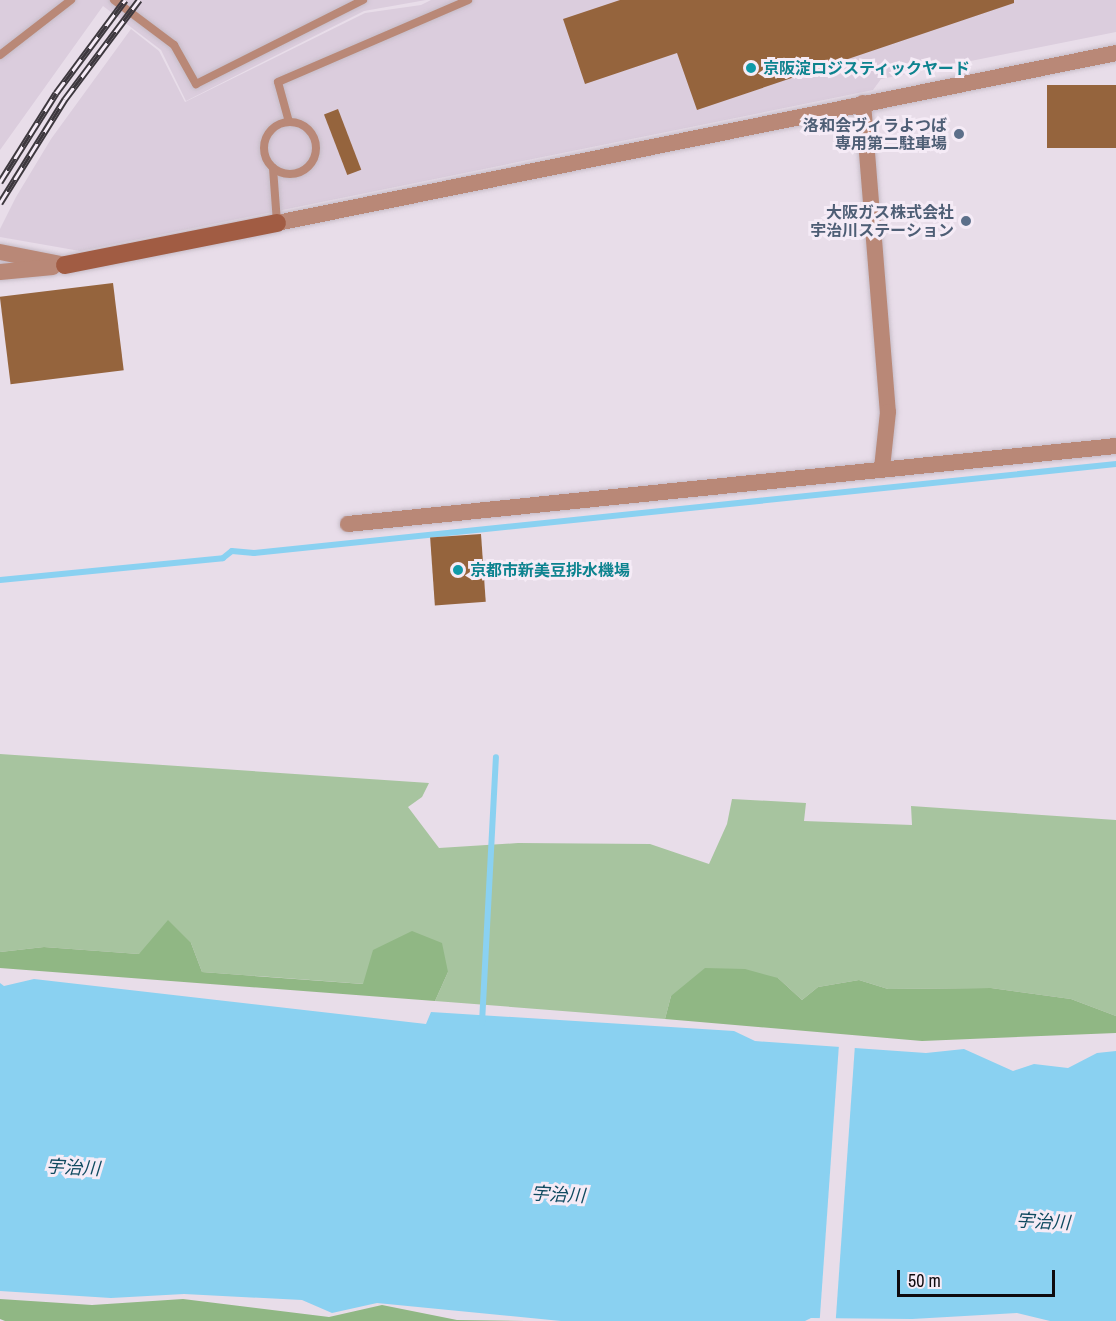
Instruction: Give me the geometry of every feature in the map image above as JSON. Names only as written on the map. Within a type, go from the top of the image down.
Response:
[{"type":"street","points":[[0,272],[65,265],[1116,53]]},
{"type":"street","points":[[863,103],[888,412],[882,468]]},
{"type":"street","points":[[0,252],[65,265]]},
{"type":"street","points":[[348,524],[1116,446]]},
{"type":"lane","points":[[0,55],[71,0]]},
{"type":"lane","points":[[114,0],[174,45],[196,84],[363,0]]},
{"type":"lane","points":[[289,122],[274,128],[265,140],[265,155],[273,168],[280,173],[297,174],[315,157],[311,133],[289,122],[278,82],[468,0]]},
{"type":"lane","points":[[273,168],[277,223]]},
{"type":"shaded area","points":[[0,0],[426,0],[364,11],[186,101],[161,50],[103,6],[0,150]]},
{"type":"shaded area","points":[[431,0],[1116,0],[1116,32],[881,79],[873,90],[80,251],[0,237],[0,229],[16,197],[51,139],[131,29],[159,51],[185,102],[365,13],[421,5]]},
{"type":"green space","points":[[0,754],[429,783],[422,797],[408,807],[439,848],[518,843],[650,844],[709,864],[727,824],[732,799],[806,803],[804,821],[912,825],[911,806],[1116,820],[1116,1016],[1071,999],[991,988],[888,989],[859,980],[818,987],[802,1000],[778,978],[671,996],[665,1019],[435,1001],[448,972],[364,984],[202,972],[191,943],[139,954],[44,947],[0,952]]},
{"type":"green space","points":[[168,920],[191,943],[202,972],[363,984],[373,950],[412,931],[442,943],[448,972],[435,1001],[0,968],[0,952],[44,947],[139,954]]},
{"type":"green space","points":[[705,968],[745,969],[778,978],[802,1000],[818,987],[859,980],[888,989],[991,988],[1071,999],[1116,1016],[1116,1033],[922,1041],[665,1019],[671,996]]},
{"type":"green space","points":[[0,1299],[92,1305],[183,1299],[329,1317],[382,1305],[457,1320],[525,1321],[5,1321],[0,1319]]},
{"type":"water","name":"宇治川","points":[[34,979],[426,1024],[431,1012],[734,1031],[755,1041],[926,1053],[964,1049],[1013,1071],[1034,1064],[1068,1068],[1097,1053],[1116,1051],[1116,1321],[1050,1321],[1017,1313],[912,1319],[811,1318],[805,1321],[561,1321],[377,1303],[332,1313],[302,1300],[184,1294],[111,1298],[0,1291],[0,983],[4,986]]},
{"type":"pier","points":[[839,1044],[855,1045],[836,1320],[820,1319]]},
{"type":"building","name":"京阪淀ロジスティックヤード","points":[[620,0],[1014,0],[1014,3],[697,110],[677,53],[585,84],[563,19]]},
{"type":"building","points":[[1047,85],[1116,85],[1116,148],[1047,148]]},
{"type":"building","points":[[338,109],[361,170],[347,175],[324,114]]},
{"type":"building","points":[[113,283],[124,370],[11,384],[0,297]]},
{"type":"building","name":"京都市新美豆排水機場","points":[[481,534],[486,602],[435,605],[430,538]]},
{"type":"waterway","points":[[0,580],[223,558],[232,551],[254,553],[1116,464]]},
{"type":"waterway","points":[[482,1023],[496,757]]},
{"type":"railway","points":[[0,182],[56,93],[125,0]]},
{"type":"railway","points":[[0,203],[65,99],[139,0]]},
{"type":"place","name":"京阪淀ロジスティックヤード","points":[[751,68]]},
{"type":"place","name":"洛和会ヴィラよつば 専用第二駐車場","points":[[959,134]]},
{"type":"place","name":"大阪ガス株式会社 宇治川ステーション","points":[[966,221]]},
{"type":"place","name":"京都市新美豆排水機場","points":[[458,570]]}]
